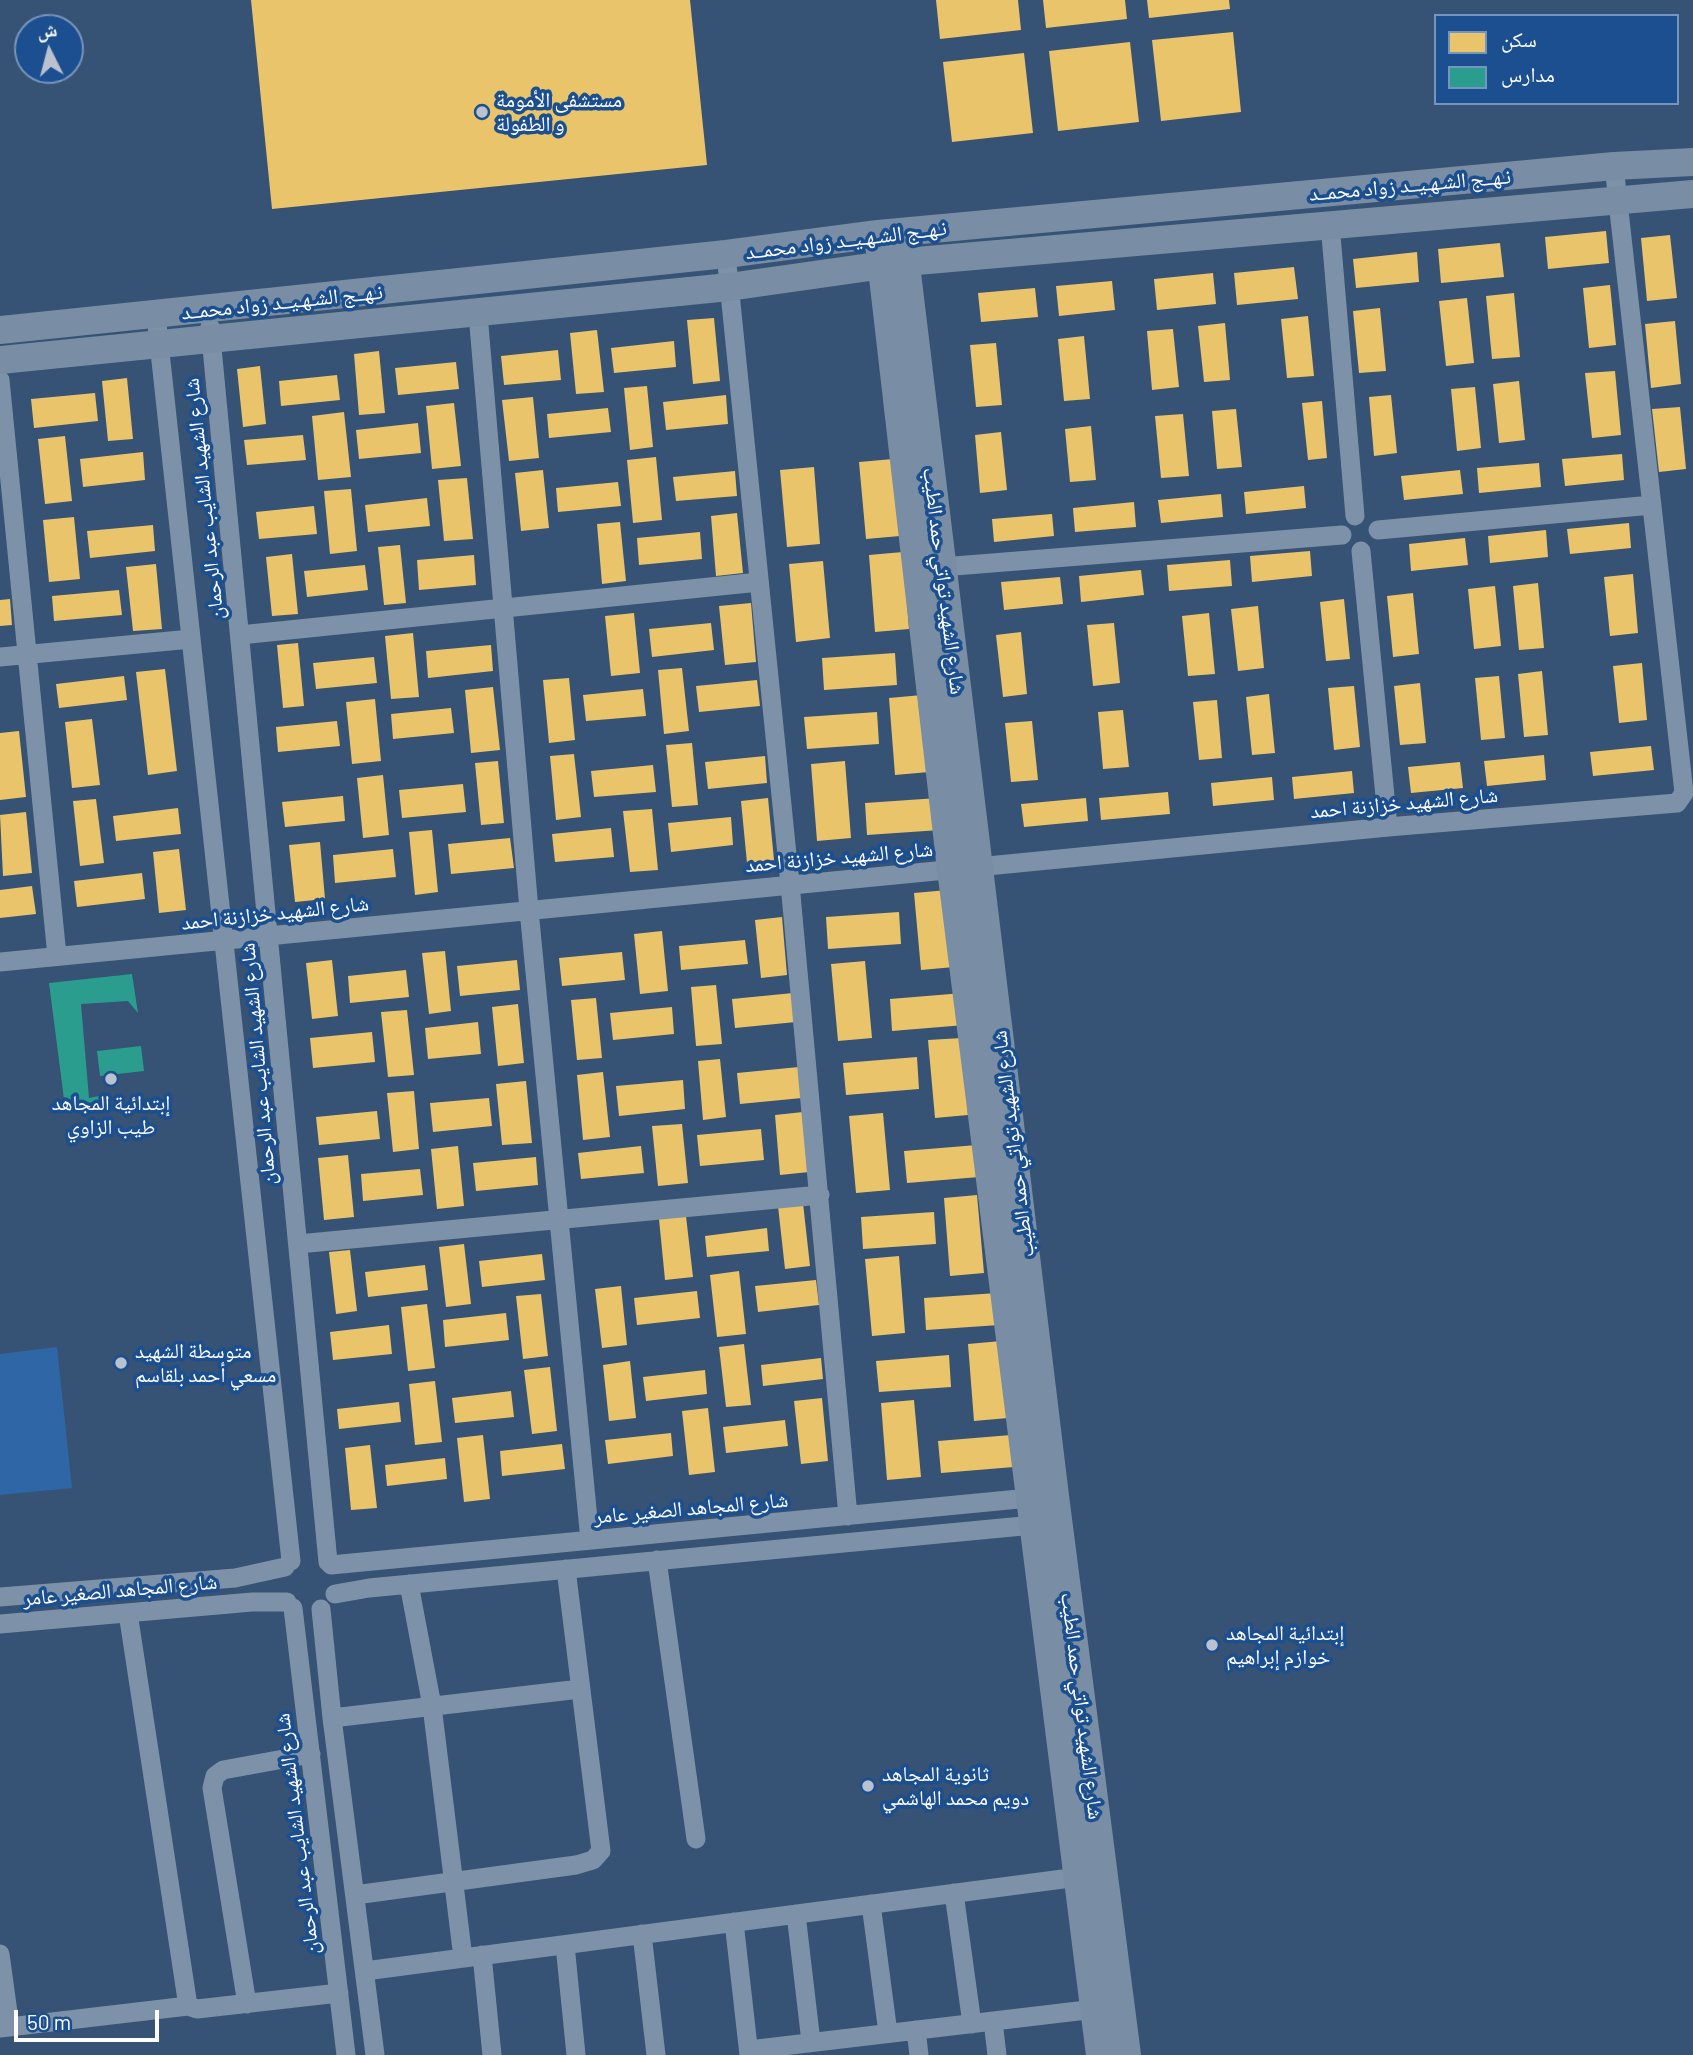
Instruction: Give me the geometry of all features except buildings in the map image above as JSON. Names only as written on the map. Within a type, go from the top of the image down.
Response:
[{"type":"street","name":"نـهــج الشـهـيــد زواد محمــد","points":[[0,330],[726,254],[890,233],[1614,166],[1693,162]]},
{"type":"street","points":[[1378,530],[1652,505],[1614,166]]},
{"type":"street","name":"نـهــج الشـهـيــد زواد محمــد","points":[[0,360],[729,287],[892,264],[1616,198],[1693,194]]},
{"type":"street","points":[[1330,224],[1356,516]]},
{"type":"street","name":"شارع الشهيد تواتي حمد الطيب","points":[[890,233],[951,869],[1044,1510],[1127,2055]]},
{"type":"street","points":[[726,254],[790,884],[848,1516]]},
{"type":"street","name":"شارع الشهيد تواتي حمد الطيب","points":[[892,264],[943,567],[981,866],[1078,1877],[1100,2055]]},
{"type":"street","name":"شارع الشهيد الشايب عبد الرحمان","points":[[208,310],[329,1564]]},
{"type":"street","points":[[478,313],[529,910],[590,1540]]},
{"type":"street","name":"شارع الشهيد الشايب عبد الرحمان","points":[[156,315],[288,1564]]},
{"type":"street","points":[[0,380],[57,956]]},
{"type":"street","name":"شارع الشهيد خزازنة احمد","points":[[0,962],[1388,827],[1677,803],[1684,793],[1652,505]]},
{"type":"street","points":[[1356,516],[1365,516],[1378,530],[1374,544],[1361,551],[1348,547],[1342,535],[1346,523],[1356,516]]},
{"type":"street","points":[[943,567],[1342,535]]},
{"type":"street","points":[[1361,551],[1388,827]]},
{"type":"street","points":[[240,635],[759,582]]},
{"type":"street","points":[[0,657],[191,639]]},
{"type":"street","points":[[298,1244],[820,1195]]},
{"type":"street","points":[[335,1594],[336,1574],[329,1564],[314,1555],[288,1564],[280,1585],[290,1605],[302,1611],[321,1609],[335,1594],[409,1584],[657,1560],[1044,1510]]},
{"type":"street","name":"شارع المجاهد الصغير عامر","points":[[329,1564],[848,1516],[1044,1510]]},
{"type":"street","points":[[657,1560],[696,1839]]},
{"type":"street","name":"شارع المجاهد الصغير عامر","points":[[0,1597],[234,1578],[288,1564]]},
{"type":"street","points":[[355,1895],[576,1865],[593,1860],[601,1851],[566,1569]]},
{"type":"street","points":[[409,1584],[432,1706],[454,1880],[473,1957],[492,2055]]},
{"type":"street","name":"شارع المجاهد الصغير عامر","points":[[0,1624],[252,1602],[290,1605]]},
{"type":"street","name":"شارع الشهيد الشايب عبد الرحمان","points":[[290,1605],[311,1754],[346,2055]]},
{"type":"street","points":[[321,1609],[332,1718],[375,2055]]},
{"type":"street","points":[[128,1612],[188,2006]]},
{"type":"street","points":[[332,1718],[580,1689]]},
{"type":"street","points":[[247,2004],[212,1788],[215,1776],[223,1770],[311,1754]]},
{"type":"street","points":[[365,1971],[1078,1877]]},
{"type":"street","points":[[954,1893],[972,2024]]},
{"type":"street","points":[[872,1904],[888,2034]]},
{"type":"street","points":[[796,1914],[811,2042]]},
{"type":"street","points":[[734,1922],[749,2052],[811,2042],[838,2047],[888,2034],[1095,2009]]},
{"type":"street","points":[[642,1934],[656,2055]]},
{"type":"street","points":[[565,1944],[576,2055]]},
{"type":"street","points":[[0,1954],[5,2028],[188,2006],[197,2009],[339,1993]]},
{"type":"street","points":[[993,2021],[997,2055]]},
{"type":"street","points":[[916,2030],[919,2055]]},
{"type":"shaded area","points":[[57,1347],[72,1488],[0,1495],[0,1354]]},
{"type":"place","name":"مستشفى الأمومة و الطفولة","points":[[482,112]]},
{"type":"place","name":"إبتدائية المجاهد طيب الزاوي","points":[[111,1079]]},
{"type":"place","name":"متوسطة الشهيد مسعي أحمد بلقاسم","points":[[121,1363]]},
{"type":"place","name":"إبتدائية المجاهد خوازم إبراهيم","points":[[1212,1645]]},
{"type":"place","name":"ثانوية المجاهد دويم محمد الهاشمي","points":[[868,1786]]}]
